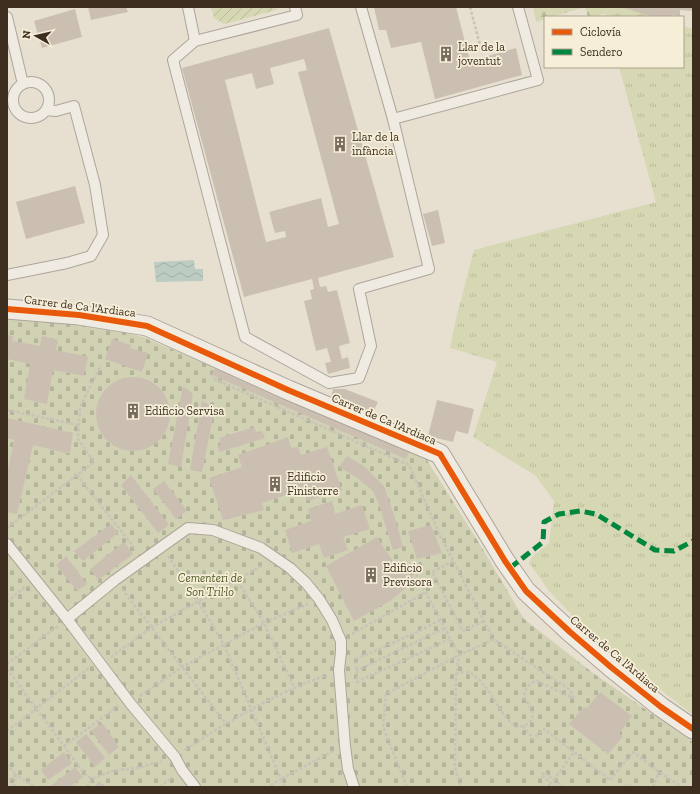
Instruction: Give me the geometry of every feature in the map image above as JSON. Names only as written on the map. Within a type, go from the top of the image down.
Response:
[{"type":"street","name":"Carrer de Ca l'Ardiaca","points":[[7,309],[79,315],[147,326],[288,390],[440,454],[505,561],[526,591],[612,668],[661,707],[693,729]]},
{"type":"lane","points":[[188,7],[195,41]]},
{"type":"lane","points":[[295,7],[297,15],[195,41],[173,60],[245,337],[329,383],[359,378],[371,346],[360,289],[429,269],[393,119],[361,7]]},
{"type":"lane","points":[[393,119],[538,80],[518,7]]},
{"type":"lane","points":[[7,17],[23,84]]},
{"type":"lane","points":[[29,82],[35,82],[45,88],[49,99],[46,110],[41,115],[36,117],[24,117],[19,114],[13,98],[18,87],[29,82]]},
{"type":"lane","points":[[7,275],[67,263],[91,256],[104,235],[95,185],[74,106],[56,111],[46,110]]},
{"type":"lane","points":[[67,619],[115,580],[188,528],[213,530],[261,548],[290,568],[306,583],[319,599],[332,620],[341,640],[342,652],[339,670],[344,746],[348,769],[354,787]]},
{"type":"lane","points":[[7,544],[67,619],[100,665],[175,757],[182,770],[195,787]]},
{"type":"path","points":[[470,7],[481,49]]},
{"type":"path","points":[[7,528],[94,462],[78,439],[78,425],[80,407],[101,365]]},
{"type":"path","points":[[214,379],[409,465],[453,561],[493,640],[570,690],[574,699],[537,682],[533,682],[526,688],[524,696],[533,712],[532,719],[523,726],[517,727],[513,725],[484,686],[472,674],[461,672],[456,674]]},
{"type":"path","points":[[7,410],[78,425]]},
{"type":"path","points":[[77,475],[144,559]]},
{"type":"path","points":[[161,546],[198,601],[224,645],[250,709],[285,787]]},
{"type":"path","points":[[7,731],[89,668],[100,665],[152,627],[276,558]]},
{"type":"path","points":[[453,561],[432,572],[464,631],[484,620]]},
{"type":"path","points":[[416,574],[459,656],[456,674],[455,768],[460,787]]},
{"type":"path","points":[[7,602],[36,579]]},
{"type":"path","points":[[115,580],[226,724]]},
{"type":"path","points":[[237,580],[264,623],[295,689]]},
{"type":"path","points":[[341,640],[426,592]]},
{"type":"path","points":[[64,746],[116,707],[130,703],[182,667],[264,623],[319,599]]},
{"type":"path","points":[[7,664],[67,619]]},
{"type":"path","points":[[440,620],[415,633],[356,659],[357,682],[450,638]]},
{"type":"path","points":[[356,671],[445,628]]},
{"type":"path","points":[[407,787],[383,727],[386,694],[493,640]]},
{"type":"path","points":[[7,669],[84,773],[92,779]]},
{"type":"path","points":[[88,787],[92,779],[112,771],[142,766],[175,757],[250,709],[339,670]]},
{"type":"path","points":[[523,726],[533,739],[544,728],[610,780],[633,752],[682,787]]},
{"type":"path","points":[[268,787],[281,778],[344,746]]},
{"type":"path","points":[[554,780],[574,752]]},
{"type":"path","points":[[7,764],[16,775],[35,787]]},
{"type":"path","points":[[556,787],[541,775],[544,772],[563,787]]},
{"type":"path","points":[[653,787],[659,772]]},
{"type":"path","points":[[7,781],[16,775]]},
{"type":"path","points":[[14,787],[16,775]]},
{"type":"path","points":[[548,787],[551,783]]},
{"type":"path","points":[[624,787],[627,785],[635,787]]},
{"type":"green space","points":[[211,7],[277,7],[276,10],[224,24],[214,18]]},
{"type":"green space","points":[[533,7],[585,7],[555,16],[544,16],[544,19],[536,22]]},
{"type":"green space","points":[[585,7],[611,7],[601,15],[588,16]]},
{"type":"green space","points":[[611,7],[622,7],[650,16],[606,16],[605,14]]},
{"type":"green space","points":[[684,26],[693,29],[693,715],[590,634],[549,591],[529,563],[533,556],[549,543],[554,501],[536,476],[473,437],[497,362],[450,348],[474,250],[656,202],[619,68],[684,68]]},
{"type":"green space","name":"Cementeri de Son Tril·lo","points":[[7,315],[102,327],[143,337],[425,457],[479,543],[524,619],[593,673],[693,742],[693,787],[7,787]]},
{"type":"water","points":[[194,260],[195,269],[203,269],[203,281],[156,282],[154,262]]},
{"type":"building","points":[[88,7],[126,7],[128,12],[91,20]]},
{"type":"building","name":"Llar de la joventut","points":[[374,7],[456,7],[470,61],[516,48],[522,75],[435,99],[421,42],[391,48],[386,30],[379,30]]},
{"type":"building","points":[[621,7],[693,7],[693,11],[680,10],[680,16],[650,16]]},
{"type":"building","points":[[75,9],[82,37],[42,48],[34,21]]},
{"type":"building","name":"Llar de la infància","points":[[329,28],[394,257],[318,278],[320,287],[326,286],[328,292],[337,290],[350,343],[339,346],[342,359],[348,357],[350,368],[328,374],[325,363],[331,362],[327,348],[316,351],[304,301],[312,299],[310,290],[314,289],[312,279],[244,297],[182,68]],"holes":[[[304,59],[307,70],[298,72],[339,224],[328,227],[321,198],[269,212],[275,233],[285,231],[286,237],[266,242],[225,80],[252,73],[256,89],[274,84],[270,68]]]},
{"type":"building","points":[[75,186],[85,223],[26,239],[16,202]]},
{"type":"building","points":[[438,210],[445,243],[432,246],[423,214]]},
{"type":"building","points":[[7,335],[13,336],[12,341],[40,346],[42,336],[58,340],[56,350],[88,357],[84,376],[53,370],[47,404],[24,399],[30,364],[7,359]]},
{"type":"building","points":[[112,339],[131,345],[130,348],[148,353],[142,372],[105,359]]},
{"type":"building","points":[[215,368],[410,451],[406,459],[212,375]]},
{"type":"building","name":"Edificio Servisa","points":[[133,377],[154,383],[164,393],[170,414],[164,435],[154,445],[133,451],[112,445],[102,435],[96,414],[102,393],[112,383]]},
{"type":"building","points":[[183,386],[193,394],[181,467],[168,464]]},
{"type":"building","points":[[333,389],[345,389],[378,402],[372,414],[331,397]]},
{"type":"building","points":[[437,400],[474,409],[468,434],[456,431],[453,442],[428,436]]},
{"type":"building","points":[[202,401],[215,408],[202,472],[190,470]]},
{"type":"building","points":[[7,418],[73,433],[70,454],[33,445],[17,514],[7,512],[7,474],[14,440],[7,438]]},
{"type":"building","points":[[254,427],[256,432],[262,431],[265,438],[220,452],[217,446],[221,445],[219,438]]},
{"type":"building","name":"Edificio Finisterre","points":[[288,437],[291,448],[298,447],[301,455],[327,447],[342,490],[307,501],[303,489],[262,503],[264,510],[223,520],[209,478],[242,467],[238,455]]},
{"type":"building","points":[[347,456],[365,467],[384,486],[403,547],[393,550],[373,491],[356,477],[339,467]]},
{"type":"building","points":[[131,475],[169,525],[158,533],[121,485]]},
{"type":"building","points":[[164,481],[187,511],[176,519],[153,489]]},
{"type":"building","points":[[332,501],[335,514],[362,505],[370,529],[343,537],[348,550],[324,558],[319,544],[292,553],[285,530],[311,521],[308,509]]},
{"type":"building","points":[[111,524],[118,533],[83,561],[74,551]]},
{"type":"building","points":[[431,525],[442,553],[417,559],[408,531]]},
{"type":"building","name":"Edificio Previsora","points":[[377,537],[398,569],[408,567],[414,581],[390,601],[354,621],[326,566]]},
{"type":"building","points":[[124,542],[133,554],[98,580],[90,569]]},
{"type":"building","points":[[66,556],[87,584],[77,591],[56,565]]},
{"type":"building","points":[[600,692],[632,716],[619,734],[623,736],[608,754],[569,724],[584,707],[587,708]]},
{"type":"building","points":[[102,723],[119,747],[109,755],[91,731]]},
{"type":"building","points":[[86,734],[105,758],[95,767],[76,742]]},
{"type":"building","points":[[64,752],[72,763],[48,780],[41,770]]},
{"type":"building","points":[[75,767],[83,777],[70,787],[53,787],[52,785]]},
{"type":"building","points":[[98,781],[107,787],[95,787]]},
{"type":"marked path","points":[[510,568],[543,542],[544,522],[559,514],[580,511],[596,514],[655,550],[674,551],[693,541]]},
{"type":"cycle path","points":[[7,309],[79,315],[147,326],[288,390],[440,454],[505,561],[526,591],[612,668],[661,707],[693,729]]},
{"type":"place","name":"Llar de la joventut","points":[[446,54]]},
{"type":"place","name":"Llar de la infància","points":[[340,144]]},
{"type":"place","name":"Edificio Servisa","points":[[133,411]]},
{"type":"place","name":"Edificio Finisterre","points":[[275,484]]},
{"type":"place","name":"Edificio Previsora","points":[[371,575]]}]
